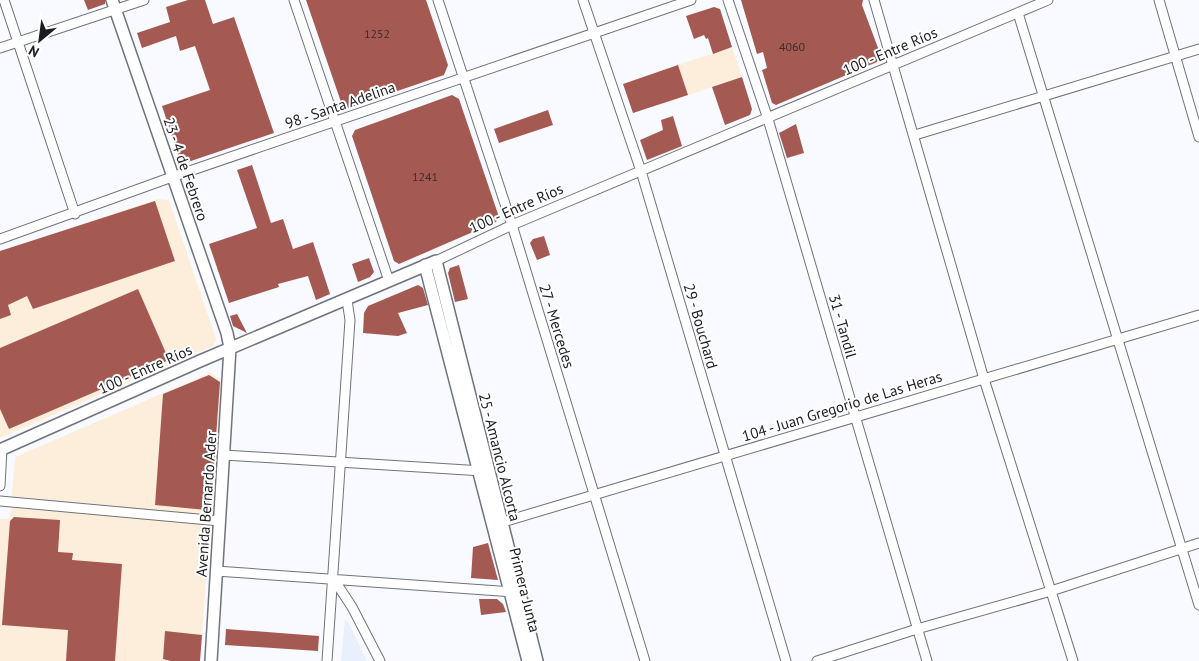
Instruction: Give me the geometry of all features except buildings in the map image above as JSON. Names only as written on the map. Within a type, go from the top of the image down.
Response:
[{"type":"main road","name":"23 - 4 de Febrero","points":[[114,5],[227,333],[230,348]]},
{"type":"main road","name":"100 - Entre Ríos","points":[[1,450],[230,348],[347,300],[430,263]]},
{"type":"main road","name":"Primera Junta","points":[[430,263],[515,592],[528,661]]},
{"type":"main road","name":"Avenida Bernardo Ader","points":[[211,661],[230,348]]},
{"type":"main road","points":[[515,592],[536,661]]},
{"type":"street","points":[[4,0],[74,214]]},
{"type":"street","points":[[0,48],[114,5],[144,0]]},
{"type":"street","points":[[294,0],[389,281]]},
{"type":"street","name":"27 - Mercedes","points":[[438,0],[512,225],[645,661]]},
{"type":"street","name":"29 - Bouchard","points":[[583,0],[641,171],[786,661]]},
{"type":"street","name":"98 - Santa Adelina","points":[[0,240],[172,177],[691,0]]},
{"type":"street","name":"31 - Tandil","points":[[728,0],[768,119],[927,661]]},
{"type":"street","points":[[874,0],[915,135],[984,379],[1072,661]]},
{"type":"street","name":"100 - Entre Ríos","points":[[430,263],[512,225],[768,119],[1018,12],[1027,4],[1048,0]]},
{"type":"street","points":[[1158,0],[1199,137]]},
{"type":"street","points":[[1018,12],[1116,339],[1199,605]]},
{"type":"street","points":[[915,135],[1199,49]]},
{"type":"street","points":[[327,661],[350,320],[347,300]]},
{"type":"street","name":"104 - Juan Gregorio de Las Heras","points":[[497,523],[1199,315]]},
{"type":"street","points":[[0,486],[1,450]]},
{"type":"street","points":[[224,455],[483,471]]},
{"type":"street","points":[[0,502],[220,521]]},
{"type":"street","points":[[817,661],[917,629],[1051,591],[1199,543]]},
{"type":"street","points":[[216,571],[515,592]]},
{"type":"street","points":[[333,578],[352,607],[380,661]]},
{"type":"shaded area","points":[[732,47],[742,77],[662,104],[651,74]]},
{"type":"shaded area","points":[[157,199],[169,200],[216,339],[213,346],[0,438],[0,252]]},
{"type":"shaded area","points":[[210,373],[221,380],[200,661],[0,661],[0,519],[10,519],[15,457]]},
{"type":"shaded area","points":[[345,620],[347,620],[367,661],[341,661]]}]
